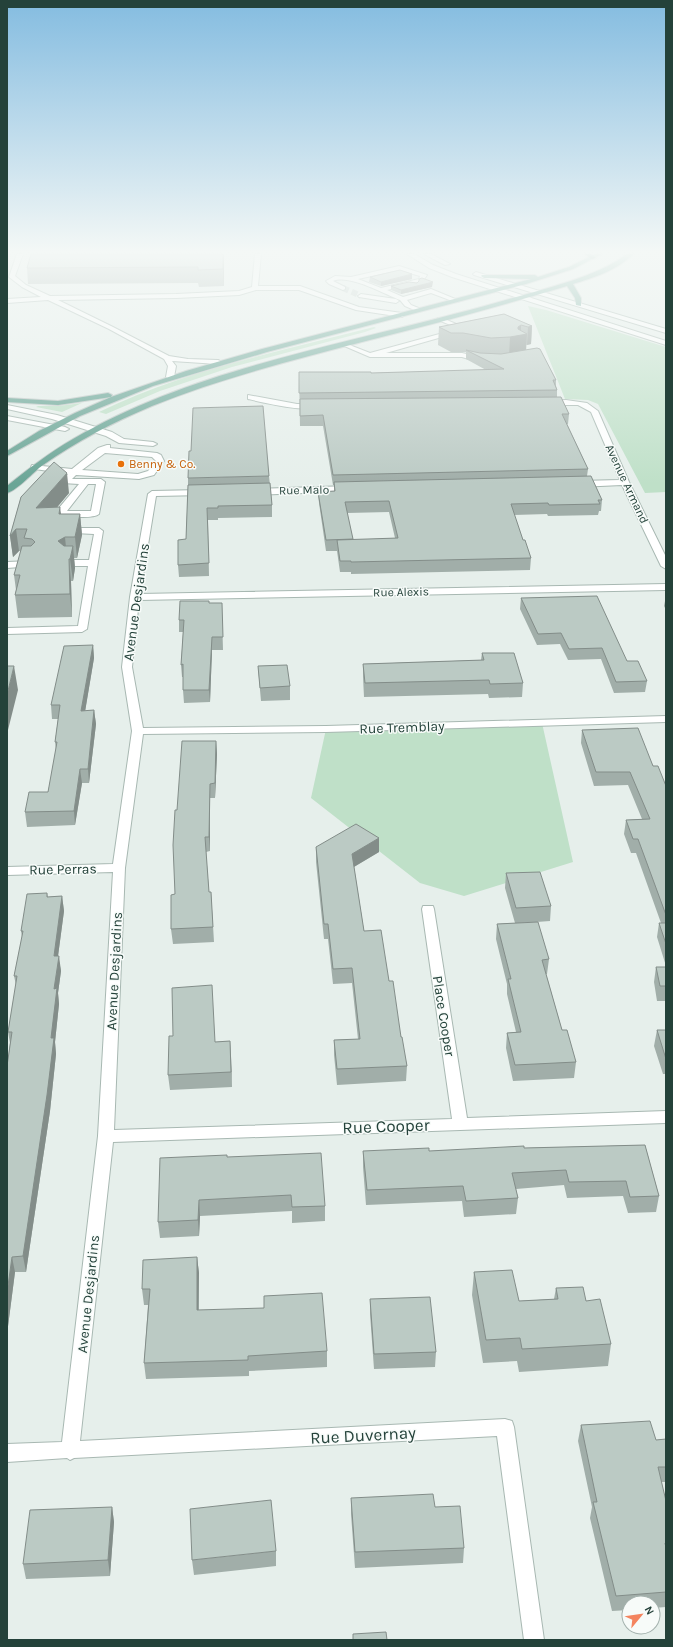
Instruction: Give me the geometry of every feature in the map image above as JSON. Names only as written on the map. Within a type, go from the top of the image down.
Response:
[{"type":"main road","points":[[7,454],[64,421],[132,390],[218,362],[340,331]]},
{"type":"main road","points":[[7,490],[35,467],[92,431],[138,409],[204,384],[395,331]]},
{"type":"main road","points":[[7,400],[58,403],[132,390]]},
{"type":"street","points":[[114,331],[167,358],[188,361],[218,362]]},
{"type":"street","points":[[370,355],[458,331]]},
{"type":"street","points":[[627,331],[666,343]]},
{"type":"street","points":[[433,338],[445,344]]},
{"type":"street","points":[[345,344],[370,355],[458,355],[472,358],[493,359]]},
{"type":"street","points":[[453,347],[458,355]]},
{"type":"street","points":[[167,358],[172,366],[170,377]]},
{"type":"street","points":[[251,397],[297,406],[321,406]]},
{"type":"street","name":"Avenue Armand","points":[[540,403],[576,403],[586,405],[594,411],[625,482],[666,566]]},
{"type":"street","points":[[7,407],[64,421],[92,431]]},
{"type":"street","points":[[7,418],[53,427],[109,434],[122,441],[153,444]]},
{"type":"street","points":[[85,482],[63,508],[62,512],[67,514],[95,514],[101,482],[64,481],[101,450],[122,441]]},
{"type":"street","points":[[35,467],[74,472],[139,477],[151,473],[160,461],[158,457],[154,455],[101,450]]},
{"type":"street","points":[[569,484],[625,482]]},
{"type":"street","name":"Rue Malo","points":[[243,492],[362,489]]},
{"type":"street","name":"Avenue Desjardins","points":[[70,1451],[106,1136],[119,868],[138,731],[127,667],[135,597],[152,494],[211,493]]},
{"type":"street","points":[[7,631],[82,629],[99,531],[77,531]]},
{"type":"street","points":[[67,563],[94,563]]},
{"type":"street","points":[[7,565],[31,564]]},
{"type":"street","name":"Rue Alexis","points":[[135,597],[666,588]]},
{"type":"street","name":"Rue Tremblay","points":[[138,731],[326,729],[666,719]]},
{"type":"street","name":"Rue Perras","points":[[7,871],[119,868]]},
{"type":"street","name":"Place Cooper","points":[[428,909],[460,1123]]},
{"type":"street","name":"Rue Cooper","points":[[106,1136],[666,1117]]},
{"type":"street","name":"Rue Duvernay","points":[[7,1453],[70,1451],[505,1427],[534,1640]]},
{"type":"green space","points":[[358,331],[368,331],[232,367],[160,391],[106,414],[99,412],[166,384],[269,353]]},
{"type":"green space","points":[[538,331],[614,331],[666,347],[666,492],[645,493],[598,404],[588,400],[565,399]]},
{"type":"green space","points":[[82,403],[62,412],[36,407],[58,406]]},
{"type":"green space","points":[[542,723],[573,862],[464,896],[420,883],[311,798],[326,729]]},
{"type":"building","points":[[447,331],[521,331],[527,334],[491,338],[463,333],[451,333]]},
{"type":"building","points":[[537,348],[540,349],[556,380],[553,380],[557,390],[299,393],[299,372],[371,373],[504,369],[466,350],[480,353],[501,354]]},
{"type":"building","points":[[561,397],[569,414],[562,414],[588,469],[333,475],[323,415],[300,416],[300,399]]},
{"type":"building","points":[[263,406],[269,476],[188,478],[193,408]]},
{"type":"building","points":[[54,462],[67,473],[36,508],[60,507],[59,514],[80,514],[75,537],[65,537],[58,541],[64,546],[73,546],[69,559],[70,594],[15,595],[20,575],[14,575],[22,546],[31,546],[35,542],[32,539],[24,538],[27,529],[16,529],[10,536],[21,497]]},
{"type":"building","points":[[591,476],[602,500],[598,500],[600,504],[511,504],[523,540],[525,540],[531,558],[340,561],[337,540],[398,538],[389,501],[345,502],[353,539],[326,540],[318,492],[335,491],[334,482]]},
{"type":"building","points":[[270,483],[272,505],[218,506],[218,508],[207,508],[209,563],[178,565],[178,540],[186,539],[188,485]]},
{"type":"building","points":[[597,596],[627,661],[638,661],[647,681],[616,682],[602,648],[569,649],[561,633],[538,634],[521,598]]},
{"type":"building","points":[[180,601],[209,601],[209,603],[222,603],[223,637],[212,637],[209,690],[183,690],[183,664],[181,665],[184,620],[179,620]]},
{"type":"building","points":[[93,645],[81,711],[94,710],[88,769],[80,769],[74,811],[25,812],[29,792],[48,792],[57,742],[55,742],[60,705],[51,705],[64,646]]},
{"type":"building","points":[[482,653],[514,653],[523,683],[490,684],[489,680],[365,683],[363,664],[484,660]]},
{"type":"building","points":[[287,665],[290,686],[260,688],[258,666]]},
{"type":"building","points":[[7,666],[14,666],[7,695]]},
{"type":"building","points":[[638,728],[653,766],[658,766],[666,786],[666,915],[638,839],[633,839],[626,820],[650,819],[630,772],[596,772],[582,730]]},
{"type":"building","points":[[182,741],[216,741],[215,783],[210,784],[209,837],[205,837],[213,927],[171,929],[171,895],[175,894],[173,845],[175,810],[177,810]]},
{"type":"building","points":[[356,824],[379,838],[352,854],[364,931],[381,930],[389,981],[393,981],[401,1037],[407,1066],[337,1069],[334,1040],[360,1039],[352,968],[333,969],[328,924],[324,924],[316,847]]},
{"type":"building","points":[[540,872],[551,906],[516,908],[506,873]]},
{"type":"building","points":[[47,893],[47,897],[62,896],[54,956],[59,956],[54,989],[57,988],[51,1038],[54,1038],[23,1256],[12,1257],[7,1293],[7,1066],[12,1032],[8,1032],[17,976],[14,976],[23,931],[21,931],[27,894]]},
{"type":"building","points":[[538,922],[549,959],[542,960],[562,1030],[567,1030],[576,1062],[515,1065],[507,1033],[521,1032],[508,979],[511,979],[497,924]]},
{"type":"building","points":[[659,923],[666,923],[666,944]]},
{"type":"building","points":[[656,967],[666,967],[666,986],[660,986]]},
{"type":"building","points":[[212,985],[215,1042],[230,1041],[231,1072],[168,1075],[169,1036],[173,1036],[172,988]]},
{"type":"building","points":[[657,1030],[666,1030],[666,1059]]},
{"type":"building","points":[[645,1145],[659,1196],[630,1197],[626,1181],[569,1182],[566,1170],[512,1173],[518,1198],[466,1201],[463,1186],[367,1190],[363,1151],[429,1148],[429,1151],[524,1146],[524,1148]]},
{"type":"building","points":[[321,1153],[325,1206],[292,1207],[291,1195],[199,1200],[198,1220],[158,1222],[160,1158]]},
{"type":"building","points":[[197,1257],[197,1310],[264,1308],[264,1296],[322,1293],[327,1351],[248,1356],[248,1360],[144,1363],[150,1289],[142,1289],[143,1260]]},
{"type":"building","points":[[512,1270],[519,1301],[558,1299],[556,1288],[583,1287],[586,1301],[600,1299],[611,1344],[522,1349],[520,1338],[486,1340],[474,1272]]},
{"type":"building","points":[[430,1297],[436,1352],[374,1354],[370,1299]]},
{"type":"building","points":[[650,1421],[656,1440],[666,1439],[666,1467],[658,1467],[666,1501],[666,1592],[616,1596],[593,1502],[597,1502],[581,1425]]},
{"type":"building","points":[[433,1494],[435,1507],[460,1506],[464,1548],[355,1552],[351,1498]]},
{"type":"building","points":[[271,1500],[276,1551],[192,1560],[190,1509]]},
{"type":"building","points":[[112,1507],[108,1560],[23,1564],[30,1510]]},
{"type":"building","points":[[386,1632],[387,1640],[353,1640],[353,1634]]},
{"type":"place","name":"Benny & Co.","points":[[121,464]]}]
